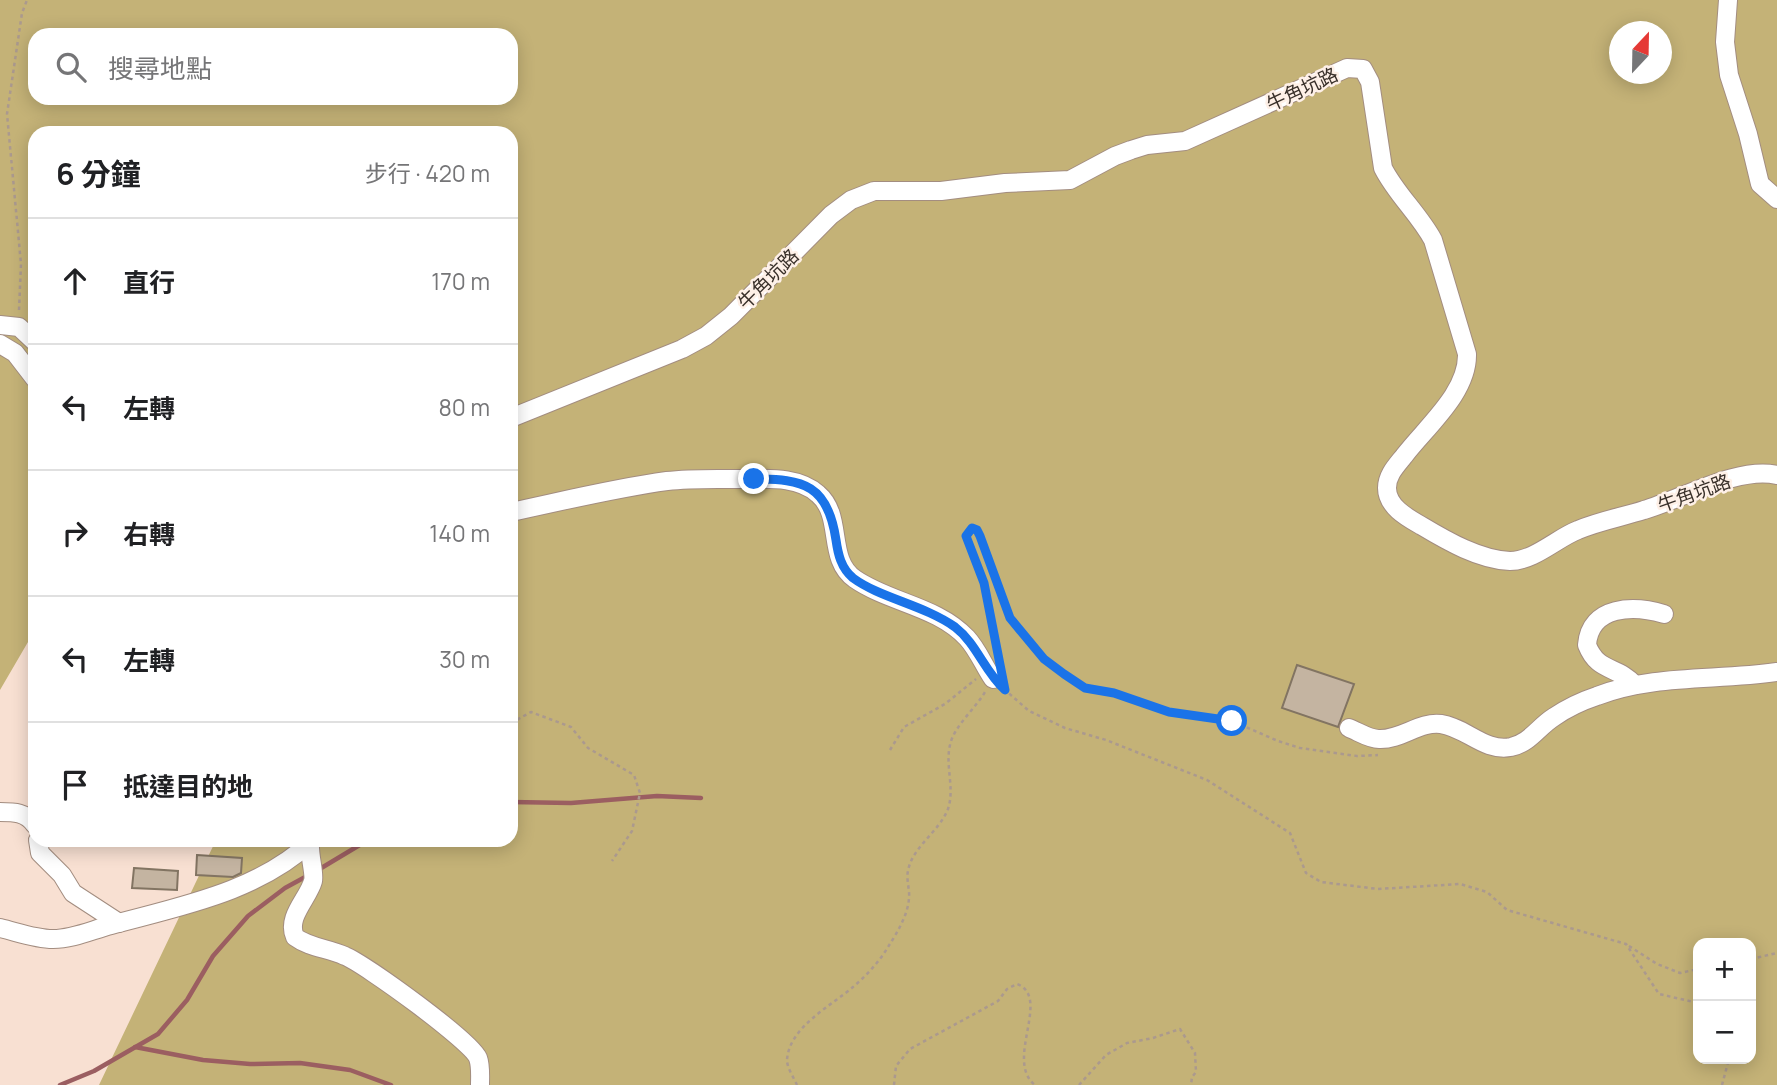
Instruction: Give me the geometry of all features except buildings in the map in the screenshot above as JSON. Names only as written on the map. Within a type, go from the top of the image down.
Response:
[{"type":"street","points":[[1725,1],[1725,42],[1729,75],[1748,134],[1760,184],[1777,199]]},
{"type":"street","name":"牛角坑路","points":[[518,415],[682,349],[706,336],[731,316],[831,215],[851,200],[874,191],[942,191],[1005,183],[1070,180],[1131,150],[1147,145],[1185,142],[1347,68],[1355,67],[1363,69],[1370,82],[1383,168],[1433,240],[1467,354],[1467,365],[1460,387],[1405,454],[1388,480],[1387,491],[1403,515],[1480,554],[1498,560],[1514,561],[1528,557],[1579,529],[1646,510],[1739,477],[1777,475]]},
{"type":"street","points":[[0,325],[19,327],[28,335]]},
{"type":"street","points":[[0,345],[15,353],[28,370]]},
{"type":"street","points":[[518,511],[670,480],[781,479],[800,484],[817,493],[825,502],[832,517],[838,553],[848,573],[873,589],[932,614],[954,627],[967,638],[994,672]]},
{"type":"street","points":[[1635,685],[1620,673],[1595,661],[1587,645],[1593,626],[1605,614],[1635,608],[1664,614]]},
{"type":"street","points":[[1349,728],[1380,739],[1425,725],[1438,724],[1500,749],[1528,741],[1552,718],[1570,707],[1635,685],[1777,672]]},
{"type":"street","points":[[0,812],[17,812],[28,818]]},
{"type":"street","points":[[39,847],[40,853],[62,875],[73,893],[119,923]]},
{"type":"street","points":[[0,928],[52,939],[66,938],[168,911],[243,886],[303,847]]},
{"type":"street","points":[[311,847],[309,855],[314,879],[292,926],[295,937],[311,946],[333,951],[360,963],[459,1037],[478,1058],[480,1085]]},
{"type":"path","points":[[19,327],[21,264],[7,114],[22,13],[27,0]]},
{"type":"path","points":[[1381,754],[1374,757],[1357,756],[1300,748],[1232,721],[1169,712],[1114,693],[1085,688],[1044,659],[1010,618],[977,530],[972,528],[966,536],[984,583],[994,672],[1029,711],[1065,728],[1106,740],[1207,780],[1290,833],[1306,873],[1321,882],[1377,889],[1460,884],[1487,892],[1507,910],[1626,944],[1657,964],[1680,973],[1693,970]]},
{"type":"path","points":[[890,750],[904,727],[945,704],[971,681],[994,672]]},
{"type":"path","points":[[797,1085],[787,1063],[790,1049],[797,1037],[805,1025],[827,1005],[853,988],[878,964],[898,932],[909,900],[908,871],[915,855],[949,807],[949,748],[952,738],[994,672]]},
{"type":"path","points":[[518,719],[531,712],[571,727],[588,748],[634,775],[640,793],[632,831],[612,861]]},
{"type":"path","points":[[1626,944],[1659,994],[1693,1002]]},
{"type":"path","points":[[1756,958],[1777,953]]},
{"type":"path","points":[[894,1085],[896,1066],[910,1049],[998,1001],[1007,989],[1017,984],[1024,986],[1029,995],[1031,1023],[1022,1058],[1030,1081],[1035,1085]]},
{"type":"path","points":[[1079,1085],[1106,1055],[1127,1042],[1153,1038],[1180,1029],[1195,1053],[1196,1072],[1191,1085]]},
{"type":"path","points":[[1722,1085],[1728,1064]]},
{"type":"shaded area","points":[[0,0],[1777,0],[1777,1085],[99,1085],[213,847],[518,847],[518,126],[28,126],[28,642],[0,690]]},
{"type":"waterway","points":[[518,802],[571,803],[657,796],[701,798]]},
{"type":"waterway","points":[[318,870],[356,847]]},
{"type":"waterway","points":[[60,1085],[94,1071],[158,1034],[187,1000],[213,956],[248,916],[285,888],[307,876]]},
{"type":"waterway","points":[[135,1047],[203,1060],[250,1064],[300,1063],[350,1070],[391,1085]]},
{"type":"route","points":[[754,479],[781,479],[800,484],[817,493],[832,517],[838,553],[848,573],[873,589],[932,614],[954,627],[976,649],[993,679],[1005,690],[984,583],[966,536],[972,528],[977,530],[980,536],[1010,618],[1044,659],[1064,674],[1085,688],[1125,696],[1169,712],[1232,721]]}]
